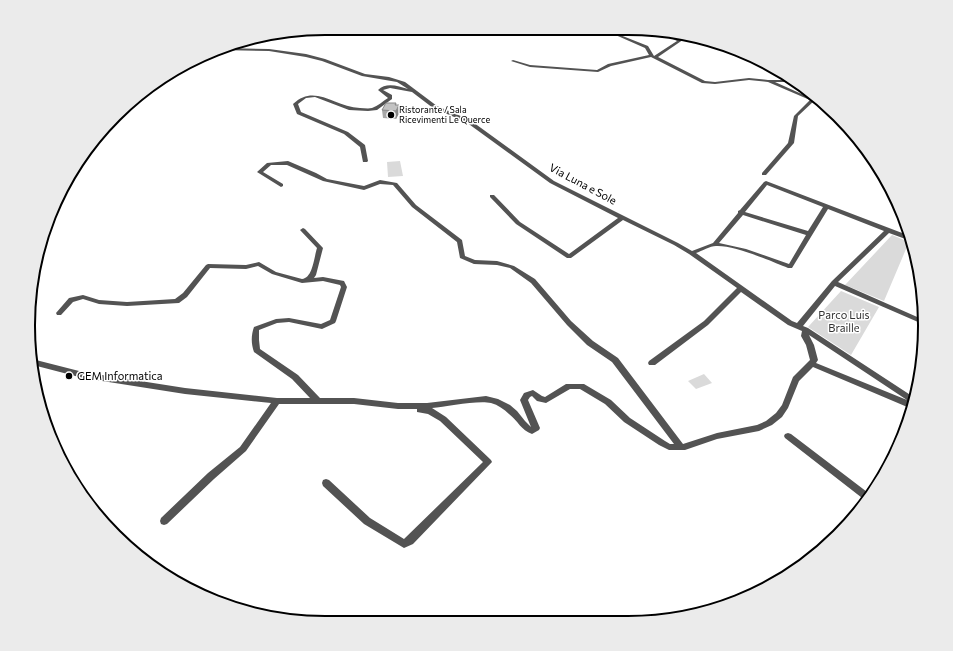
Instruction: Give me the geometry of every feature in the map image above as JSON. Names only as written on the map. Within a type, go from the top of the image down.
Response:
[{"type":"street","points":[[620,35],[647,47],[653,56],[704,82],[715,83],[749,79],[784,81]]},
{"type":"street","points":[[513,61],[530,66],[598,71],[610,65],[653,56],[679,40]]},
{"type":"street","name":"Via Luna e Sole","points":[[239,48],[288,53],[318,58],[363,74],[397,80],[436,107],[468,122],[552,182],[691,253],[790,323],[803,328],[909,398]]},
{"type":"street","points":[[768,81],[804,95]]},
{"type":"street","points":[[365,161],[363,146],[346,133],[299,113],[295,104],[305,97],[316,96],[351,109],[368,110],[375,109],[390,98],[390,96],[380,90],[383,87],[387,86],[413,90]]},
{"type":"street","points":[[764,174],[792,143],[796,116],[812,101]]},
{"type":"street","points":[[281,185],[260,172],[269,164],[288,163],[325,180],[364,188],[380,182],[395,184],[414,206],[460,241],[462,257],[474,262],[498,263],[512,267],[533,280],[569,323],[590,343],[614,360],[681,447]]},
{"type":"street","points":[[715,244],[766,182],[904,237]]},
{"type":"street","points":[[492,196],[518,223],[569,257],[623,217]]},
{"type":"street","points":[[691,253],[715,244],[731,246],[757,253],[790,267],[826,207]]},
{"type":"street","points":[[740,212],[810,234]]},
{"type":"street","points":[[303,230],[320,248],[313,275],[307,281]]},
{"type":"street","points":[[398,406],[427,406],[482,398],[489,399],[498,402],[512,411],[527,430],[532,431],[536,429],[536,427],[524,400],[527,394],[531,393],[540,399],[546,400],[569,386],[577,385],[585,387],[608,402],[628,420],[669,447],[681,447],[717,436],[759,428],[769,424],[779,415],[785,406],[796,378],[812,364],[814,360],[803,328],[834,284],[887,231]]},
{"type":"street","points":[[60,313],[71,300],[83,297],[99,302],[128,304],[177,301],[185,295],[208,266],[246,267],[259,264],[274,273],[285,277],[307,281],[323,279],[342,283],[344,286],[333,321],[322,327],[290,320],[276,321],[256,329],[255,340],[257,350],[295,377],[317,400]]},
{"type":"street","points":[[834,284],[918,320]]},
{"type":"street","points":[[652,363],[706,323],[741,288]]},
{"type":"street","points":[[37,363],[72,373],[185,392],[277,401],[354,401],[430,411],[443,419],[488,462],[410,541],[404,544],[367,521],[326,483]]},
{"type":"street","points":[[812,364],[907,404]]},
{"type":"street","points":[[164,521],[211,476],[243,449],[277,401]]},
{"type":"street","points":[[788,436],[864,494]]},
{"type":"green space","points":[[400,161],[403,176],[388,177],[387,162]]},
{"type":"green space","name":"Parco Luis Braille","points":[[892,235],[905,241],[907,247],[884,301],[845,285]]},
{"type":"green space","name":"Parco Luis Braille","points":[[841,291],[879,307],[851,355],[808,327]]},
{"type":"green space","points":[[704,374],[712,383],[696,389],[688,381]]},
{"type":"building","points":[[386,103],[396,103],[395,105],[399,105],[396,111],[382,110]]},
{"type":"place","name":"Ristorante / Sala Ricevimenti Le Querce","points":[[391,115]]},
{"type":"place","name":"GEM Informatica","points":[[69,376]]}]
